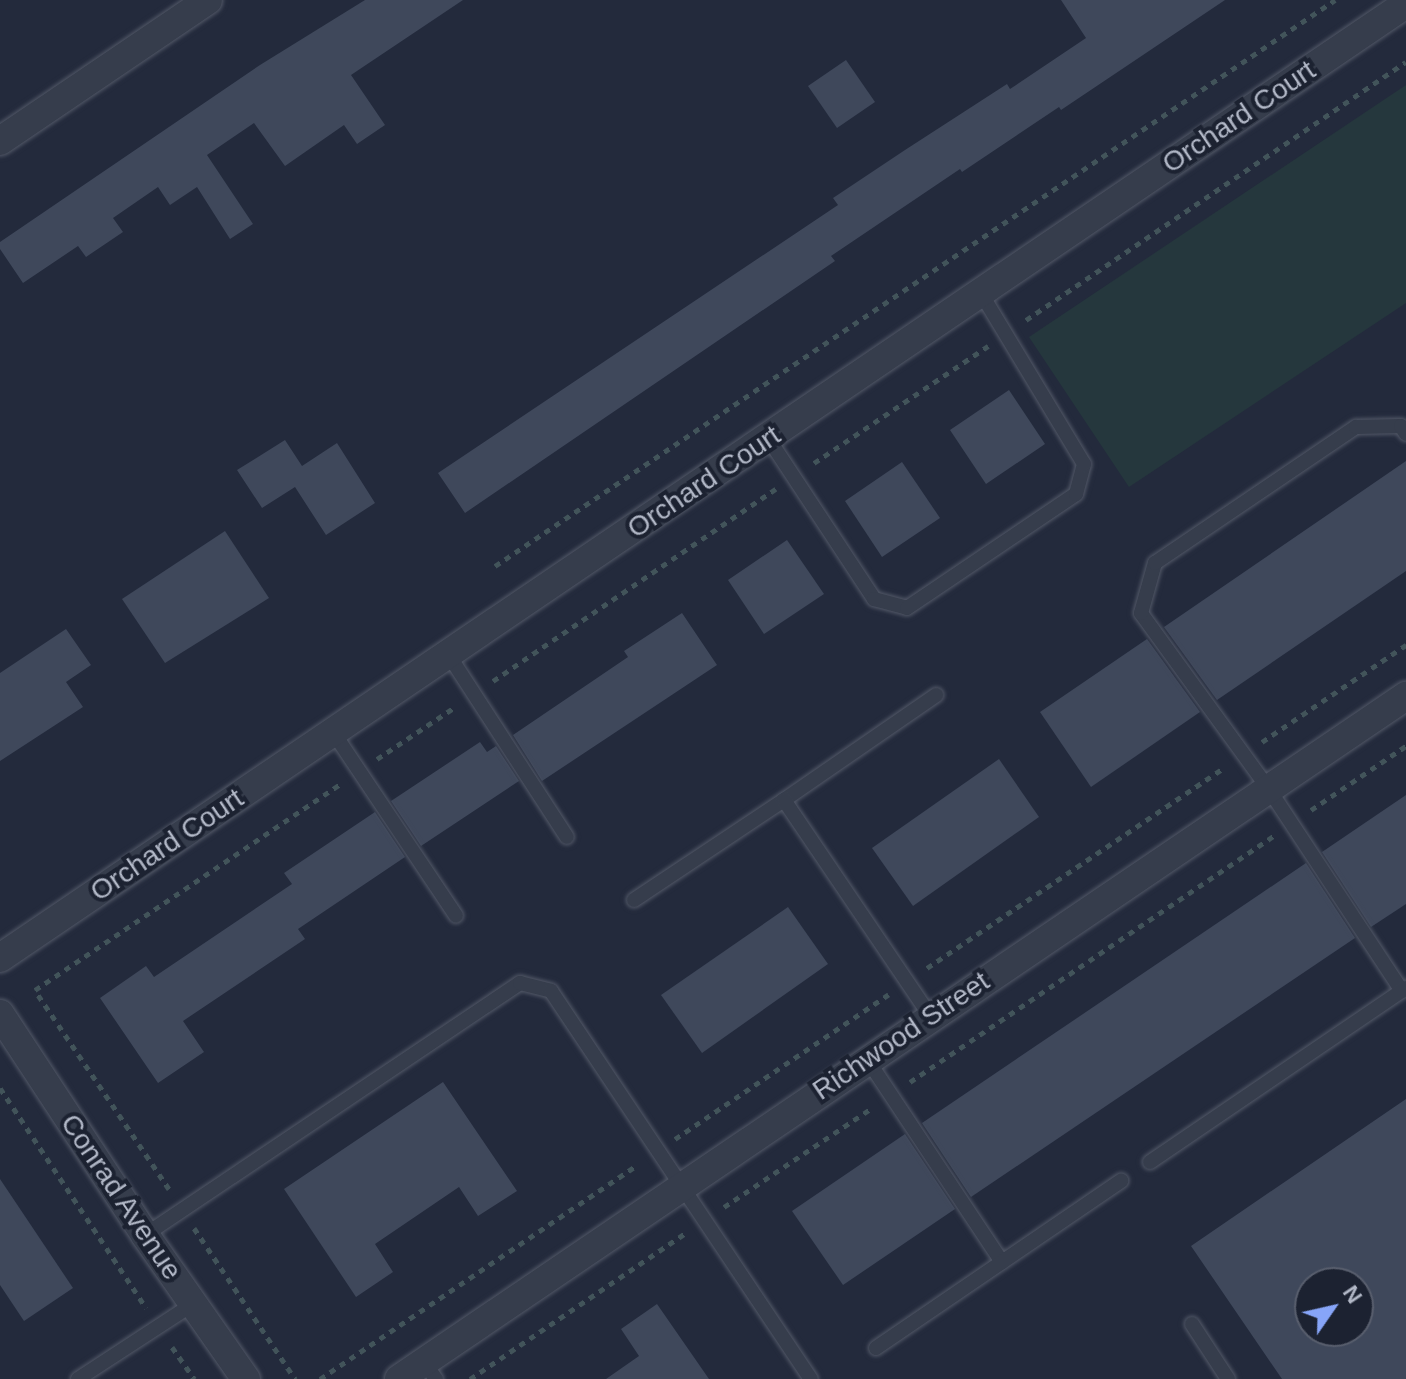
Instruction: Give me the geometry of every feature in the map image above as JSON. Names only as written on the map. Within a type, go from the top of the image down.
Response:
[{"type":"street","points":[[0,141],[208,0]]},
{"type":"street","name":"Orchard Court","points":[[0,958],[1406,4]]},
{"type":"street","name":"Richwood Street","points":[[399,1379],[430,1370],[682,1185],[1406,696]]},
{"type":"street","name":"Conrad Avenue","points":[[0,1014],[145,1235],[246,1379]]},
{"type":"lane","points":[[768,438],[874,599],[907,608],[1076,494],[1084,464],[981,293]]},
{"type":"lane","points":[[1150,1162],[1404,990],[1268,788],[1141,613],[1155,563],[1356,427],[1401,426],[1406,434]]},
{"type":"lane","points":[[448,654],[567,837]]},
{"type":"lane","points":[[634,900],[936,695]]},
{"type":"lane","points":[[333,732],[456,916]]},
{"type":"lane","points":[[784,800],[930,1016]]},
{"type":"lane","points":[[145,1235],[520,983],[551,991],[811,1379]]},
{"type":"lane","points":[[867,1059],[1002,1262]]},
{"type":"lane","points":[[876,1348],[1121,1181]]},
{"type":"lane","points":[[78,1379],[193,1304]]},
{"type":"lane","points":[[1192,1324],[1228,1379]]},
{"type":"path","points":[[495,566],[1335,0]]},
{"type":"path","points":[[295,1379],[35,990],[1406,62]]},
{"type":"path","points":[[320,1379],[1406,645]]},
{"type":"path","points":[[470,1379],[1406,746]]},
{"type":"path","points":[[0,1088],[194,1379]]},
{"type":"shaded area","points":[[1406,85],[1406,303],[1129,487],[1029,337]]},
{"type":"building","points":[[365,0],[463,0],[351,75],[385,125],[357,144],[344,125],[285,166],[254,123],[207,155],[253,224],[230,239],[197,187],[170,205],[158,187],[113,218],[123,232],[86,257],[78,246],[23,283],[0,249],[0,242],[260,65]]},
{"type":"building","points":[[1061,0],[1225,0],[1061,110],[1059,107],[962,172],[960,169],[831,256],[835,261],[465,513],[438,473],[838,205],[833,198],[1007,84],[1010,89],[1086,38]]},
{"type":"building","points":[[846,60],[875,102],[837,128],[808,86]]},
{"type":"building","points":[[1009,390],[1045,444],[986,484],[950,430]]},
{"type":"building","points":[[285,440],[302,466],[337,443],[375,503],[326,535],[295,487],[262,508],[237,470]]},
{"type":"building","points":[[1406,461],[1406,571],[1217,700],[1164,627]]},
{"type":"building","points":[[902,462],[940,518],[882,557],[845,501]]},
{"type":"building","points":[[225,531],[269,598],[165,663],[122,599]]},
{"type":"building","points":[[787,540],[824,594],[764,634],[728,580]]},
{"type":"building","points":[[682,613],[717,665],[542,781],[513,735],[628,657],[624,651]]},
{"type":"building","points":[[66,629],[91,665],[66,682],[83,707],[0,761],[0,673]]},
{"type":"building","points":[[1147,639],[1200,712],[1091,787],[1040,712]]},
{"type":"building","points":[[480,742],[487,752],[496,746],[519,781],[421,846],[391,801]]},
{"type":"building","points":[[999,759],[1039,817],[913,906],[872,848]]},
{"type":"building","points":[[1406,795],[1406,904],[1371,927],[1322,852]]},
{"type":"building","points":[[375,812],[405,857],[298,929],[305,939],[183,1021],[204,1052],[158,1083],[100,998],[146,966],[154,977],[292,884],[284,873]]},
{"type":"building","points":[[1306,863],[1355,938],[971,1197],[922,1123]]},
{"type":"building","points":[[788,907],[828,964],[702,1053],[661,995]]},
{"type":"building","points":[[443,1082],[517,1191],[478,1216],[459,1187],[375,1244],[393,1272],[356,1297],[284,1189]]},
{"type":"building","points":[[1406,1099],[1406,1379],[1282,1379],[1191,1246]]},
{"type":"building","points":[[905,1134],[955,1209],[843,1285],[792,1211]]},
{"type":"building","points":[[0,1179],[73,1288],[24,1321],[0,1285]]},
{"type":"building","points":[[657,1304],[709,1379],[606,1379],[639,1356],[621,1329]]}]
